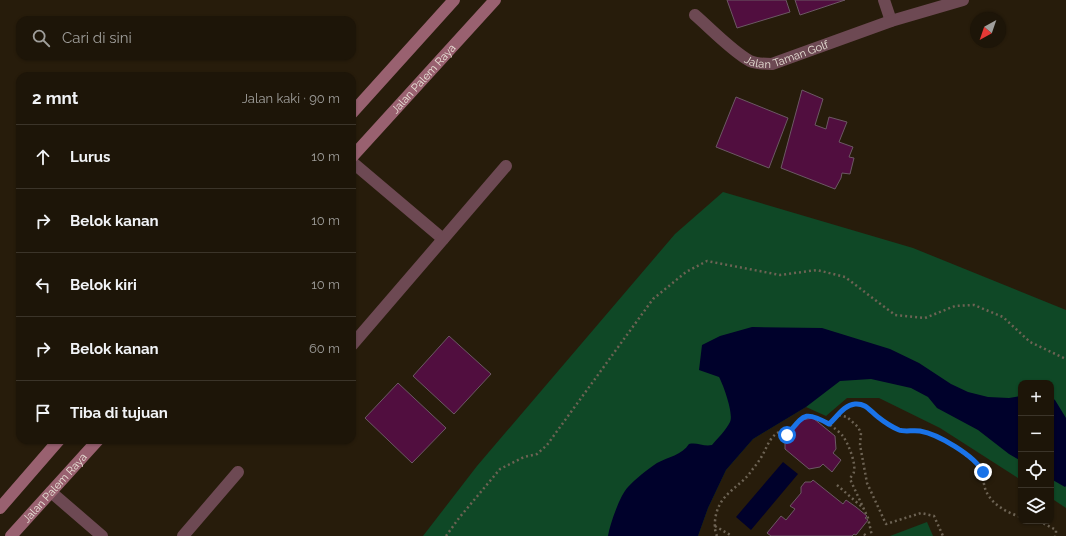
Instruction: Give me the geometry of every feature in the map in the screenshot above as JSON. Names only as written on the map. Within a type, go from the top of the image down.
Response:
[{"type":"street","points":[[356,109],[454,0]]},
{"type":"street","name":"Jalan Palem Raya","points":[[356,153],[495,0]]},
{"type":"street","points":[[884,0],[891,21]]},
{"type":"street","name":"Jalan Taman Golf","points":[[694,15],[751,62],[772,64],[891,21],[963,0]]},
{"type":"street","points":[[356,165],[443,239]]},
{"type":"street","points":[[356,340],[506,166]]},
{"type":"street","points":[[0,508],[56,444]]},
{"type":"street","name":"Jalan Palem Raya","points":[[11,536],[94,444]]},
{"type":"street","points":[[183,536],[238,472]]},
{"type":"street","points":[[51,492],[102,536]]},
{"type":"path","points":[[446,536],[500,468],[538,454],[547,445],[653,299],[686,272],[707,261],[780,275],[817,270],[845,276],[895,315],[925,318],[955,306],[974,305],[1003,317],[1030,342],[1066,359]]},
{"type":"path","points":[[829,424],[844,408],[856,404],[866,406],[877,417],[900,430],[921,432],[936,436],[946,441],[981,468],[983,472],[984,485],[990,498],[1001,508],[1018,515]]},
{"type":"path","points":[[839,415],[847,417],[858,427],[861,433],[860,445],[867,483],[886,524],[921,513],[934,516],[943,536]]},
{"type":"path","points":[[717,536],[715,526],[718,508],[721,501],[750,474],[771,439],[777,432],[782,431],[787,435],[801,418],[808,416],[816,417],[829,424],[843,436],[852,454],[854,472],[850,479],[868,518],[872,536]]},
{"type":"path","points":[[837,485],[863,508]]},
{"type":"path","points":[[1045,524],[1056,530],[1055,536]]},
{"type":"path","points":[[715,526],[732,536]]},
{"type":"green space","points":[[723,192],[913,248],[1066,310],[1066,508],[1054,500],[1054,380],[1018,380],[1018,478],[940,428],[879,398],[847,398],[826,416],[806,407],[753,439],[726,470],[708,508],[698,536],[423,536],[477,466],[675,234]]},
{"type":"green space","points":[[927,522],[933,536],[890,536]]},
{"type":"water","points":[[752,327],[822,328],[890,349],[919,363],[951,384],[968,392],[988,397],[1009,398],[1018,396],[1018,459],[978,430],[937,408],[928,397],[911,388],[871,379],[840,381],[806,407],[753,439],[726,470],[708,508],[698,536],[608,536],[613,517],[619,503],[625,491],[634,481],[654,465],[683,451],[689,444],[712,445],[730,422],[731,413],[728,399],[719,377],[699,370],[702,345],[720,336]]},
{"type":"water","points":[[1054,399],[1066,418],[1065,487],[1054,481]]},
{"type":"water","points":[[783,462],[798,474],[751,530],[736,517]]},
{"type":"building","points":[[727,0],[786,0],[790,12],[737,28]]},
{"type":"building","points":[[795,0],[845,0],[800,15]]},
{"type":"building","points":[[802,90],[823,99],[815,125],[826,129],[829,117],[847,122],[839,142],[853,147],[849,157],[854,158],[850,174],[842,173],[835,189],[781,168]]},
{"type":"building","points":[[736,97],[788,118],[769,168],[716,147]]},
{"type":"building","points":[[449,336],[491,374],[454,414],[413,376]]},
{"type":"building","points":[[398,383],[446,428],[412,463],[365,418]]},
{"type":"building","points":[[813,418],[835,436],[836,449],[833,453],[841,460],[832,472],[823,464],[820,467],[809,469],[785,449],[785,439],[801,420]]},
{"type":"building","points":[[813,480],[843,504],[846,500],[867,516],[865,518],[868,520],[856,535],[771,536],[767,533],[781,516],[786,520],[795,509],[790,506],[801,493],[801,487],[805,482],[811,482]]},
{"type":"route","points":[[787,435],[801,418],[808,416],[816,417],[829,424],[844,408],[856,404],[866,406],[877,417],[900,430],[921,432],[936,436],[946,441],[968,457],[981,468],[983,472]]}]
